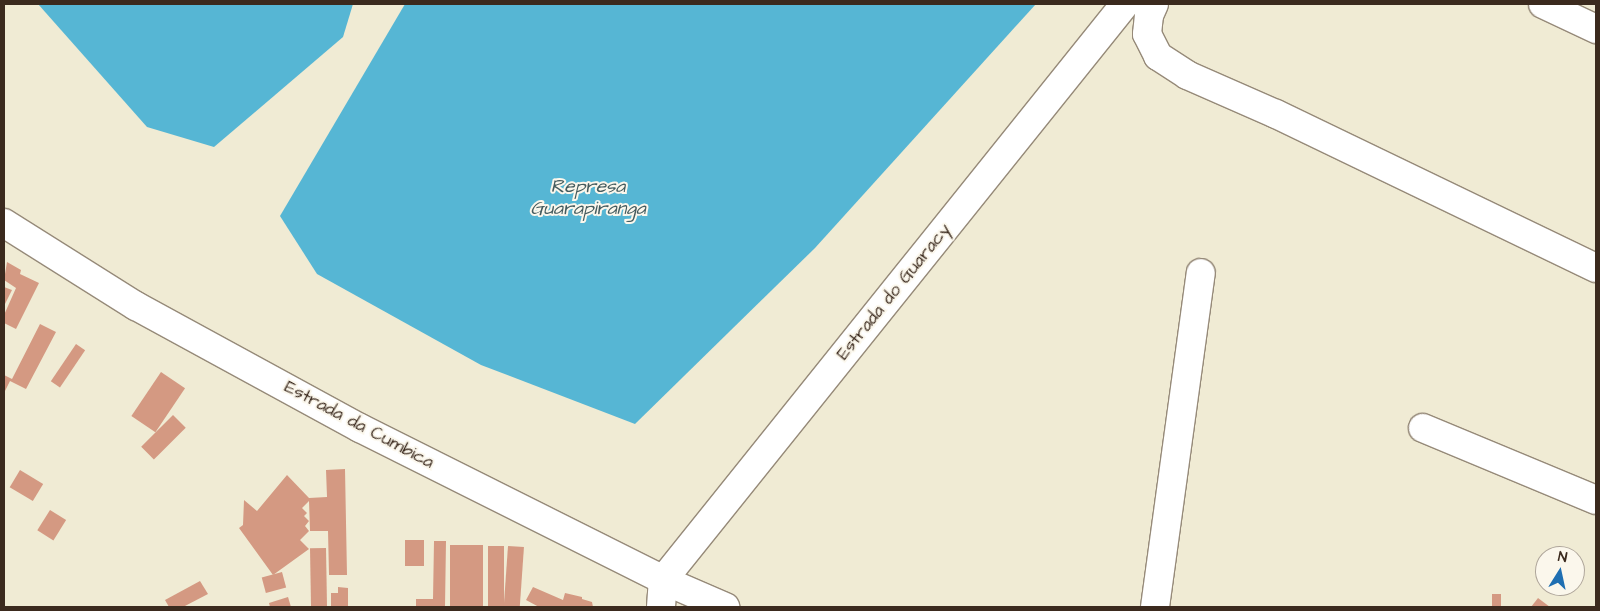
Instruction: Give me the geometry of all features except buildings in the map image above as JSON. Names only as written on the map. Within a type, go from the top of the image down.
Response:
[{"type":"street","name":"Estrada do Guaracy","points":[[663,580],[1125,4]]},
{"type":"street","points":[[1154,4],[1148,15],[1147,34],[1158,56],[1187,75],[1276,114],[1596,268]]},
{"type":"street","points":[[1543,4],[1596,29]]},
{"type":"street","name":"Estrada da Cumbica","points":[[4,223],[136,306],[360,428],[663,580],[725,607]]},
{"type":"street","points":[[1155,607],[1201,273]]},
{"type":"street","points":[[1424,428],[1596,500]]},
{"type":"street","points":[[661,607],[663,580]]},
{"type":"water","points":[[38,4],[353,4],[343,37],[214,147],[147,127]]},
{"type":"water","name":"Represa Guarapiranga","points":[[405,4],[1036,4],[815,248],[635,424],[481,365],[317,274],[280,216]]}]
